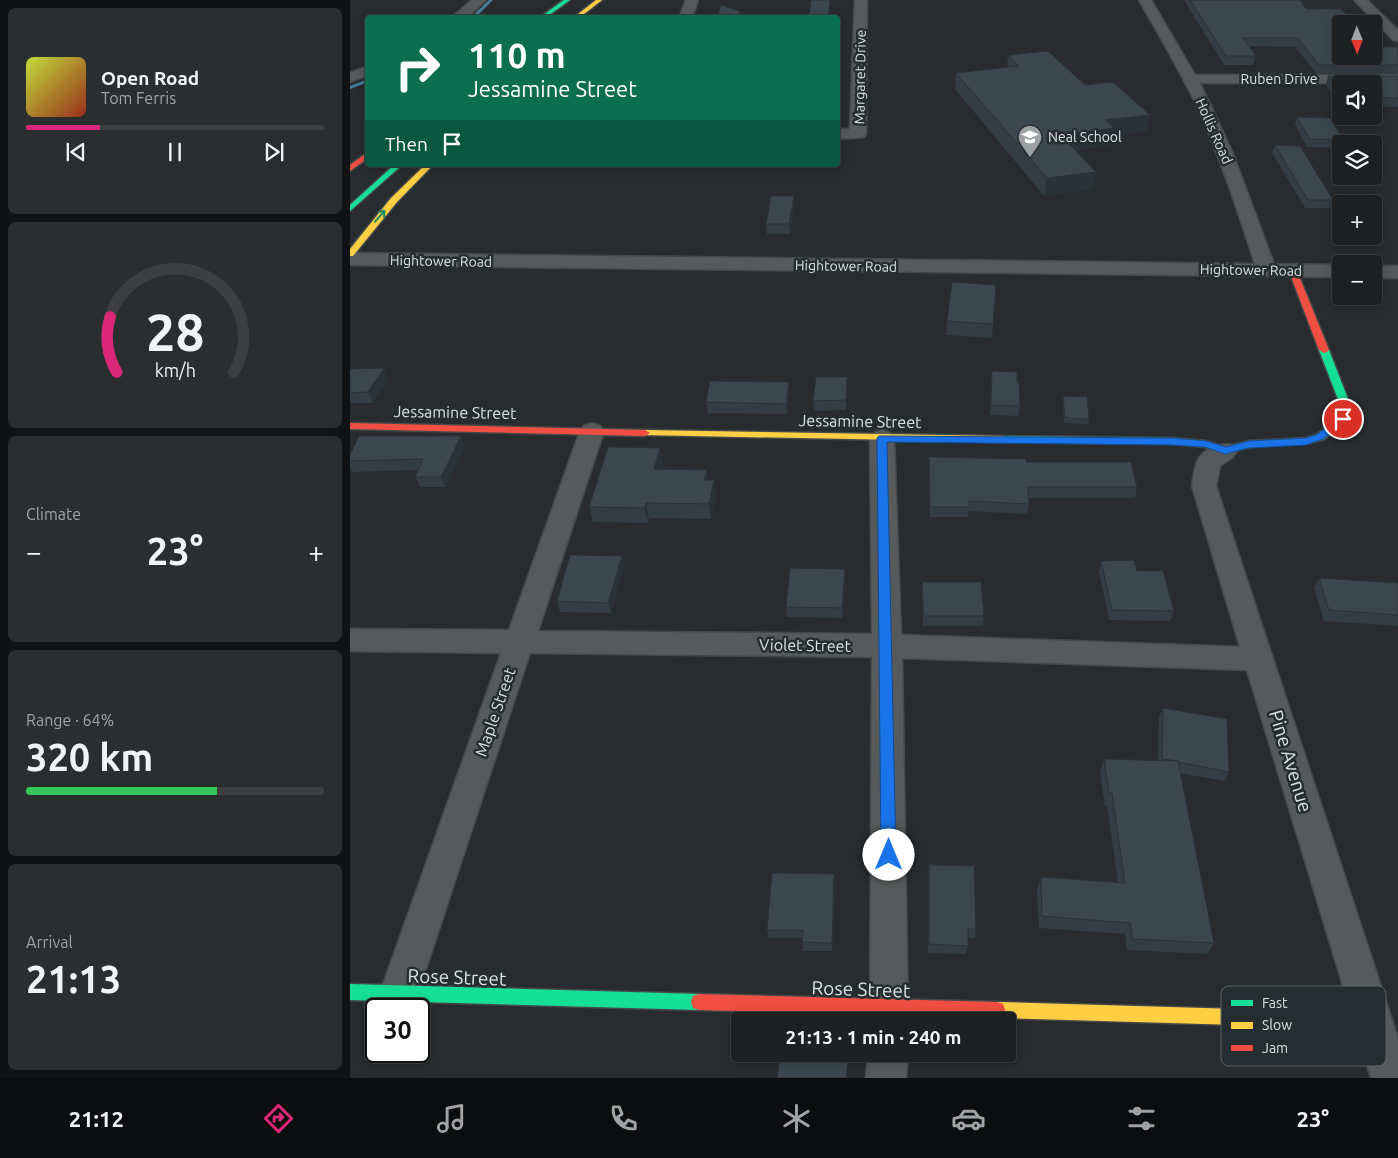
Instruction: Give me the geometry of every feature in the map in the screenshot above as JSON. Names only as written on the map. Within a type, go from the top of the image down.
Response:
[{"type":"main road","points":[[546,15],[567,0]]},
{"type":"main road","points":[[578,15],[599,0]]},
{"type":"main road","points":[[350,158],[365,148]]},
{"type":"main road","points":[[350,169],[365,156]]},
{"type":"main road","points":[[350,209],[396,167]]},
{"type":"main road","points":[[350,254],[384,211],[427,167]]},
{"type":"main road","points":[[1225,451],[1249,444],[1306,441],[1320,437],[1343,419],[1346,407],[1345,402],[1293,270]]},
{"type":"main road","name":"Jessamine Street","points":[[350,426],[882,438],[1172,441],[1206,444],[1225,451]]},
{"type":"main road","name":"Rose Street","points":[[350,992],[843,1012]]},
{"type":"main road","name":"Rose Street","points":[[1016,1016],[1221,1019]]},
{"type":"street","points":[[462,15],[480,0]]},
{"type":"street","points":[[686,15],[692,0]]},
{"type":"street","name":"Margaret Drive","points":[[840,134],[858,134],[861,0]]},
{"type":"street","name":"Hollis Road","points":[[1145,0],[1191,79],[1225,153],[1266,270]]},
{"type":"street","points":[[1360,0],[1398,37]]},
{"type":"street","points":[[350,78],[365,71]]},
{"type":"street","name":"Ruben Drive","points":[[1191,79],[1398,79]]},
{"type":"street","name":"Hightower Road","points":[[350,259],[1332,271]]},
{"type":"street","points":[[1382,272],[1398,272]]},
{"type":"street","name":"Maple Street","points":[[399,993],[592,431]]},
{"type":"street","points":[[882,438],[887,646],[890,1012]]},
{"type":"street","name":"Pine Avenue","points":[[1225,451],[1209,462],[1204,486],[1260,659],[1361,986]]},
{"type":"street","name":"Violet Street","points":[[350,640],[887,646],[1260,659]]},
{"type":"street","points":[[886,1078],[887,1062]]},
{"type":"street","name":"Pine Avenue","points":[[1386,1063],[1391,1078]]},
{"type":"building","points":[[811,0],[830,0],[828,15],[809,15]]},
{"type":"building","points":[[1190,0],[1300,0],[1306,9],[1341,9],[1347,15],[1332,15],[1332,65],[1319,65],[1298,38],[1243,38],[1256,56],[1226,56]]},
{"type":"building","points":[[721,5],[740,11],[739,15],[718,15]]},
{"type":"building","points":[[1382,47],[1396,47],[1398,49],[1398,65],[1382,65]]},
{"type":"building","points":[[1048,51],[1085,85],[1113,82],[1150,115],[1105,120],[1114,128],[1061,135],[1096,172],[1047,178],[956,73],[1019,66],[1008,55]]},
{"type":"building","points":[[1382,76],[1398,76],[1398,98],[1382,97]]},
{"type":"building","points":[[1297,117],[1330,118],[1332,125],[1334,125],[1341,135],[1332,135],[1332,140],[1310,139]]},
{"type":"building","points":[[1275,145],[1300,146],[1332,198],[1332,200],[1308,200]]},
{"type":"building","points":[[771,196],[794,196],[789,224],[766,224]]},
{"type":"building","points":[[952,282],[996,285],[993,324],[947,321]]},
{"type":"building","points":[[384,368],[368,392],[350,393],[350,369]]},
{"type":"building","points":[[992,371],[1017,372],[1020,406],[991,405]]},
{"type":"building","points":[[816,377],[847,377],[846,400],[813,401]]},
{"type":"building","points":[[710,381],[789,382],[786,404],[706,402]]},
{"type":"building","points":[[1063,396],[1087,397],[1089,419],[1065,418]]},
{"type":"building","points":[[359,436],[461,436],[441,477],[415,477],[423,459],[350,461],[350,455]]},
{"type":"building","points":[[608,447],[660,448],[654,469],[707,470],[704,480],[714,480],[709,504],[646,503],[644,508],[589,507]]},
{"type":"building","points":[[929,457],[1026,459],[1026,462],[1131,462],[1137,487],[1028,487],[1029,504],[969,501],[969,507],[930,507]]},
{"type":"building","points":[[570,555],[622,556],[608,603],[557,601]]},
{"type":"building","points":[[1134,560],[1137,571],[1163,571],[1174,611],[1112,610],[1101,561]]},
{"type":"building","points":[[790,568],[845,569],[842,608],[786,607]]},
{"type":"building","points":[[1319,578],[1398,583],[1398,615],[1329,610]]},
{"type":"building","points":[[922,582],[981,582],[984,616],[924,616]]},
{"type":"building","points":[[1163,708],[1227,719],[1229,772],[1162,759]]},
{"type":"building","points":[[1104,759],[1178,761],[1214,943],[1133,939],[1130,923],[1042,916],[1041,877],[1125,883],[1112,793],[1109,793]]},
{"type":"building","points":[[929,865],[974,866],[976,929],[968,929],[968,946],[929,944]]},
{"type":"building","points":[[772,873],[834,874],[832,943],[802,942],[803,930],[767,930]]},
{"type":"building","points":[[779,1062],[848,1062],[846,1078],[777,1078]]},
{"type":"waterway","points":[[475,15],[491,0]]},
{"type":"waterway","points":[[350,88],[365,81]]},
{"type":"traffic: fast","points":[[545,15],[567,0]]},
{"type":"traffic: fast","points":[[350,209],[396,167]]},
{"type":"traffic: fast","points":[[1001,439],[1172,441],[1206,444],[1225,451],[1249,444],[1306,441],[1320,437],[1343,419],[1346,407],[1324,350]]},
{"type":"traffic: fast","points":[[350,992],[699,1002]]},
{"type":"traffic: slow","points":[[579,15],[599,0]]},
{"type":"traffic: slow","points":[[350,254],[394,200],[427,167]]},
{"type":"traffic: slow","points":[[645,433],[1001,439]]},
{"type":"traffic: slow","points":[[997,1010],[1221,1017]]},
{"type":"traffic: jam","points":[[350,169],[365,156]]},
{"type":"traffic: jam","points":[[1293,271],[1324,350]]},
{"type":"traffic: jam","points":[[350,426],[645,433]]},
{"type":"traffic: jam","points":[[699,1002],[997,1010]]},
{"type":"place","name":"Neal School","points":[[1030,158]]},
{"type":"route","points":[[889,855],[887,646],[882,438],[1172,441],[1206,444],[1225,451],[1249,444],[1306,441],[1320,437],[1343,419]]}]
